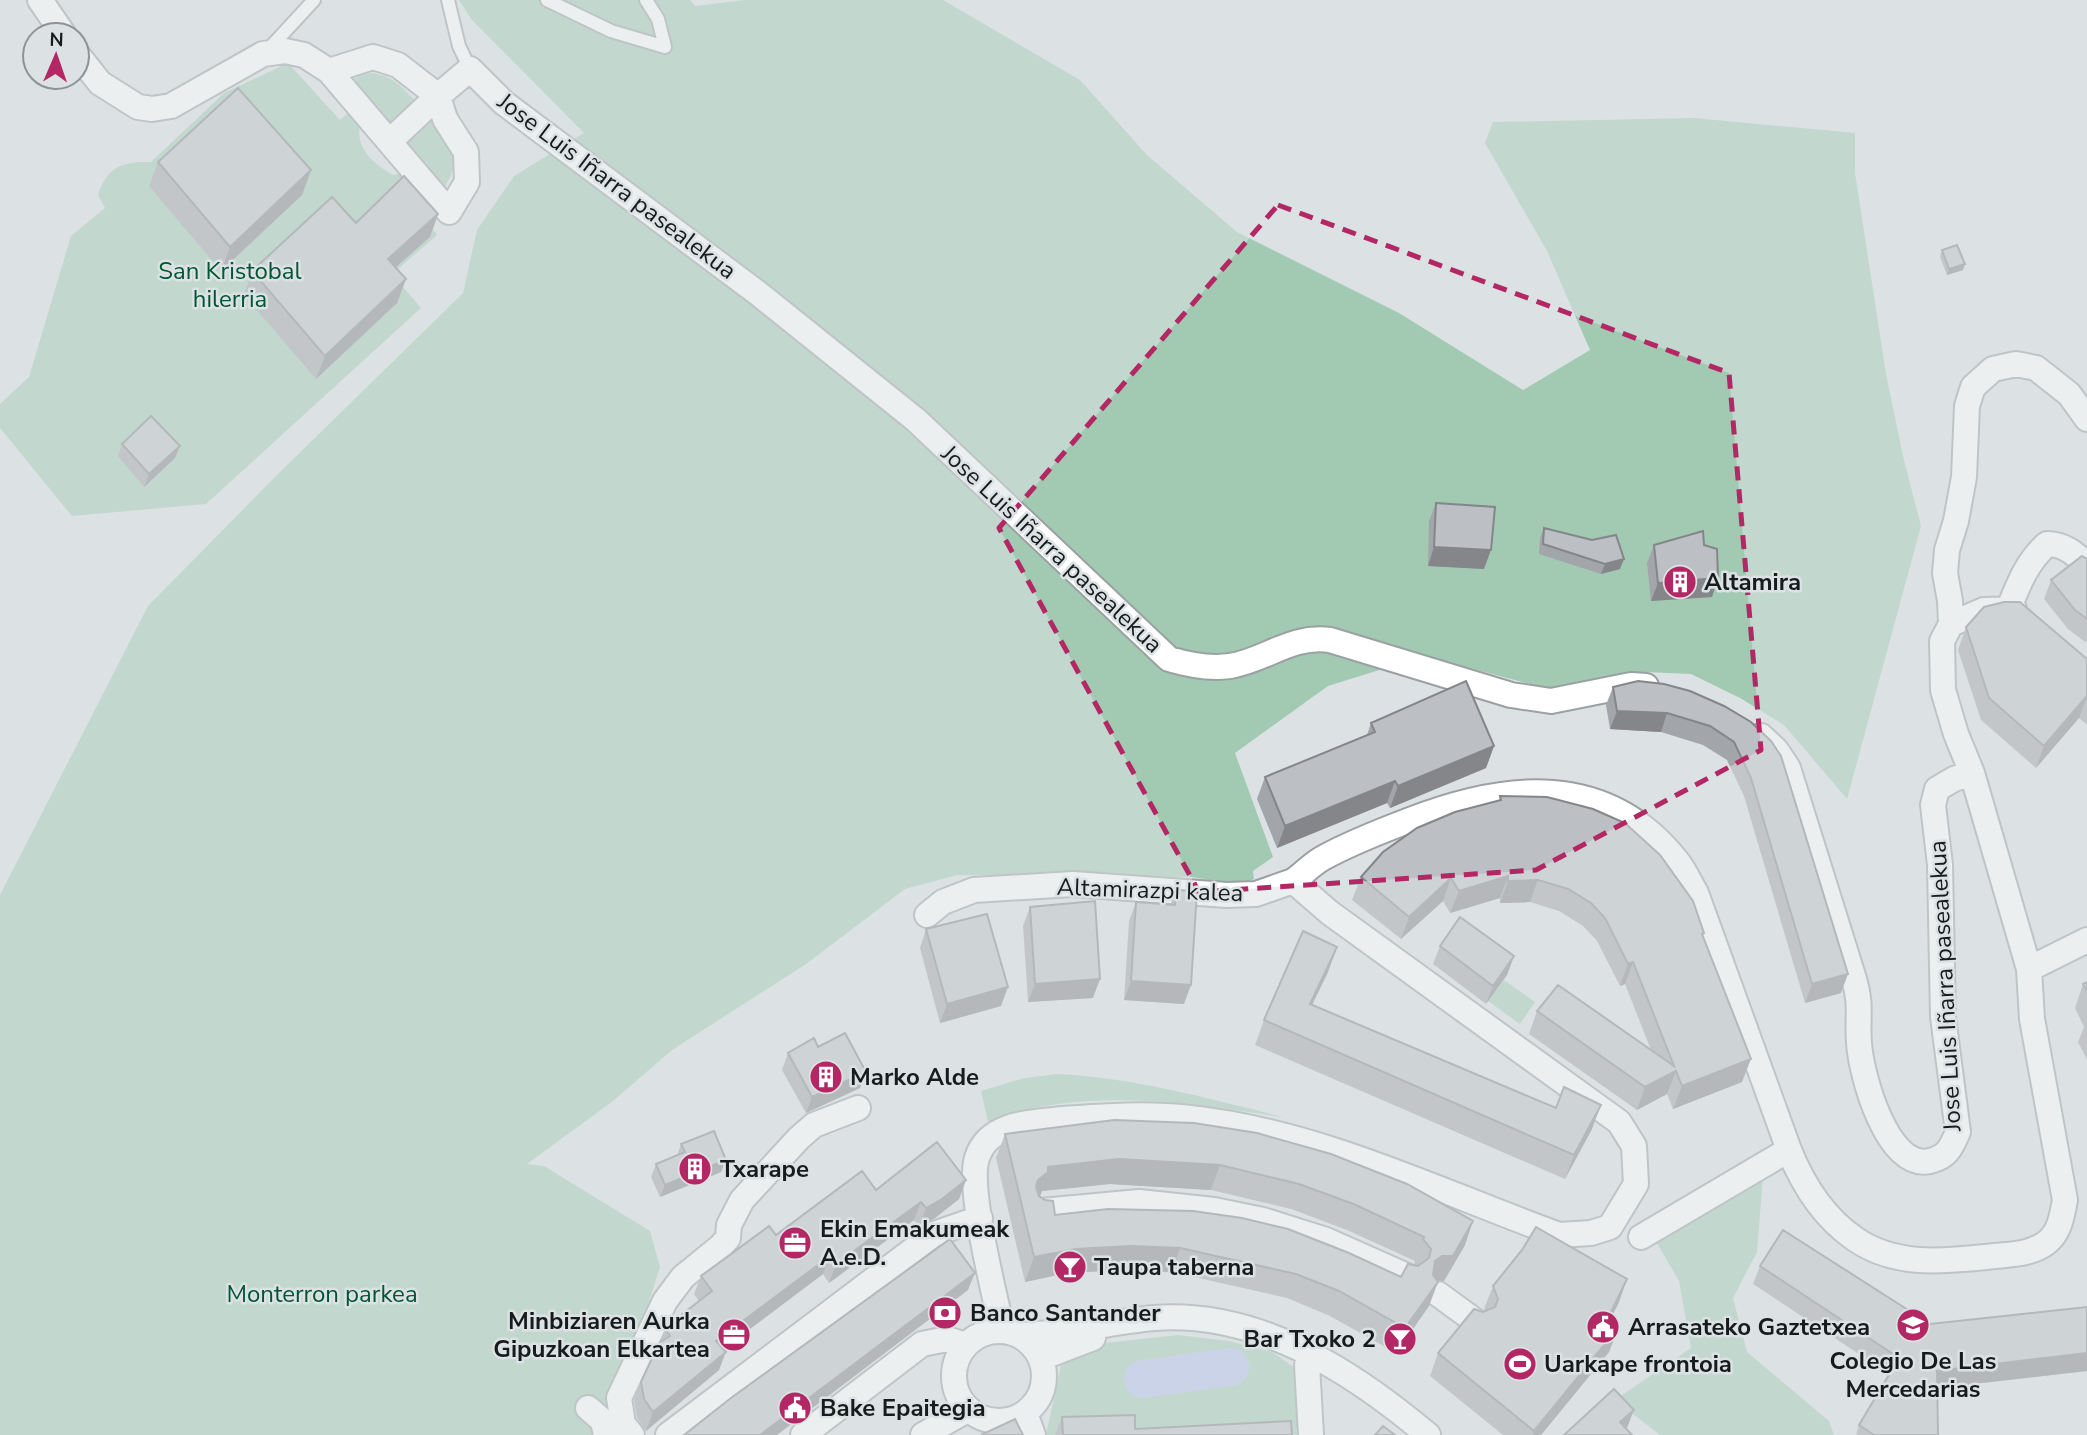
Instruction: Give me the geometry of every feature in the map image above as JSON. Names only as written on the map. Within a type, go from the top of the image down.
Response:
[{"type":"street","points":[[40,0],[54,21]]},
{"type":"street","points":[[91,72],[100,83],[138,107],[152,109],[171,106],[263,54],[285,51],[304,55],[329,71],[449,212],[467,182],[466,152],[444,119],[438,96],[398,65],[373,57],[329,71]]},
{"type":"street","points":[[390,141],[470,69]]},
{"type":"street","name":"Jose Luis Iñarra pasealekua","points":[[470,69],[503,103],[759,294],[916,420],[1169,659],[1197,667],[1229,666],[1312,638],[1331,640],[1511,695],[1551,701],[1631,685],[1669,690]]},
{"type":"street","points":[[1428,1435],[1381,1400],[1306,1351],[1273,1336],[1197,1317],[1154,1318],[1044,1334],[1012,1333],[982,1334],[965,1345],[958,1357],[955,1378],[960,1399],[979,1414],[1029,1424],[1043,1388],[1044,1368],[1033,1345],[1012,1333],[980,1218],[974,1178],[976,1158],[983,1146],[997,1133],[1016,1124],[1115,1115],[1189,1118],[1244,1127],[1339,1151],[1559,1234],[1591,1234],[1610,1227],[1636,1184],[1634,1146],[1619,1122],[1330,913],[1293,881],[1322,859],[1390,827],[1450,805],[1486,797],[1553,791],[1588,799],[1622,815],[1653,835],[1678,862],[1696,893],[1798,1171],[1811,1194],[1834,1224],[1857,1241],[1884,1254],[1913,1260],[1944,1261],[2031,1252],[2048,1242],[2061,1223],[2065,1200],[2032,1019],[2029,969],[1972,774],[1943,690],[1942,641],[1951,624],[1945,573],[1947,550],[1956,521],[1964,477],[1967,406],[1973,387],[1993,369],[2016,364],[2036,368],[2068,394],[2087,419]]},
{"type":"street","points":[[1951,624],[1984,610],[2019,612],[2023,573],[2036,554],[2048,544],[2057,544],[2070,550],[2087,565]]},
{"type":"street","name":"Jose Luis Iñarra pasealekua","points":[[1743,723],[1776,750],[1787,768],[1860,999],[1859,1043],[1864,1078],[1877,1114],[1895,1146],[1909,1158],[1926,1163],[1943,1158],[1958,1132],[1944,1017],[1940,865],[1933,805],[1937,789],[1954,779],[1972,774]]},
{"type":"street","name":"Altamirazpi kalea","points":[[927,915],[943,902],[975,890],[1073,884],[1227,895],[1256,894],[1293,881]]},
{"type":"street","points":[[2029,969],[2087,940]]},
{"type":"street","points":[[632,1435],[623,1424],[619,1398],[665,1301],[684,1277],[728,1238],[729,1225],[742,1200],[799,1138],[814,1125],[858,1108]]},
{"type":"street","points":[[1651,1232],[1780,1155]]},
{"type":"street","points":[[1042,1211],[1139,1202],[1214,1210],[1263,1220],[1326,1240],[1407,1276]]},
{"type":"street","points":[[668,1435],[934,1234],[980,1218]]},
{"type":"street","points":[[1041,1359],[1093,1338],[1159,1329],[1199,1329],[1245,1337],[1307,1365],[1379,1412],[1407,1435]]},
{"type":"street","points":[[803,1435],[922,1343],[947,1339],[965,1345]]},
{"type":"street","points":[[1307,1365],[1311,1435]]},
{"type":"street","points":[[588,1408],[603,1421],[606,1435]]},
{"type":"street","points":[[923,1435],[979,1414]]},
{"type":"street","points":[[959,1435],[979,1414]]},
{"type":"lane","points":[[263,54],[314,0]]},
{"type":"lane","points":[[447,0],[459,46],[470,69]]},
{"type":"lane","points":[[547,0],[611,31],[665,47],[658,19],[646,0]]},
{"type":"highlighted area","points":[[1278,205],[1729,373],[1761,750],[1536,870],[1199,892],[999,528]]},
{"type":"green space","name":"Monterron parkea","points":[[459,0],[690,0],[695,6],[746,0],[943,0],[1080,80],[1147,155],[1237,232],[1399,313],[1523,390],[1590,350],[1547,251],[1485,143],[1493,122],[1694,118],[1855,133],[1855,173],[1886,374],[1921,526],[1847,799],[1784,725],[1740,698],[1691,674],[1645,672],[1584,681],[1553,690],[1424,656],[1328,686],[1235,753],[1273,857],[1253,871],[1254,879],[1239,885],[1192,877],[957,875],[905,889],[806,964],[672,1050],[613,1101],[527,1164],[544,1166],[650,1231],[660,1267],[607,1435],[0,1435],[0,895],[148,606],[463,293],[477,230],[514,176],[584,133],[472,20]]},
{"type":"green space","name":"San Kristobal hilerria","points":[[288,63],[340,120],[349,112],[360,125],[360,141],[373,161],[393,175],[403,173],[406,196],[437,235],[392,274],[421,308],[206,504],[72,516],[0,428],[0,404],[29,377],[71,236],[105,208],[98,195],[106,177],[118,167],[151,162],[224,93]]},
{"type":"green space","points":[[372,73],[392,80],[417,103],[389,126],[352,80]]},
{"type":"green space","points":[[432,121],[452,153],[453,168],[444,188],[407,144]]},
{"type":"green space","points":[[1504,980],[1535,1002],[1520,1024],[1488,1001]]},
{"type":"green space","points":[[1057,1074],[1144,1085],[1287,1118],[1213,1107],[1136,1100],[1060,1104],[1023,1111],[988,1122],[981,1091],[1024,1078]]},
{"type":"green space","points":[[1763,1176],[1757,1252],[1733,1298],[1747,1352],[1829,1421],[1834,1435],[1660,1435],[1615,1400],[1691,1348],[1679,1281],[1657,1243],[1689,1210]]},
{"type":"green space","points":[[1178,1335],[1229,1341],[1272,1352],[1298,1370],[1303,1426],[1296,1428],[1297,1435],[1046,1435],[1061,1365],[1068,1355],[1086,1345]]},
{"type":"building","points":[[238,88],[311,170],[230,247],[158,162]]},
{"type":"building","points":[[404,176],[438,214],[388,259],[406,279],[325,356],[252,271],[332,197],[356,223]]},
{"type":"building","points":[[1957,245],[1965,264],[1949,269],[1942,250]]},
{"type":"building","points":[[151,416],[180,446],[149,474],[122,444]]},
{"type":"building","points":[[1436,503],[1495,507],[1491,550],[1434,547]]},
{"type":"building","points":[[1544,528],[1592,540],[1616,535],[1624,559],[1605,564],[1543,544]]},
{"type":"building","points":[[1703,531],[1704,545],[1717,549],[1718,578],[1658,583],[1654,545]]},
{"type":"building","points":[[2082,556],[2087,559],[2087,619],[2075,610],[2051,580]]},
{"type":"building","points":[[2004,602],[2020,602],[2087,659],[2087,696],[2044,746],[1989,698],[1966,627],[1984,607]]},
{"type":"building","points":[[1466,681],[1494,746],[1398,786],[1395,781],[1285,826],[1265,777],[1375,732],[1371,723]]},
{"type":"building","points":[[1638,681],[1690,691],[1724,706],[1751,722],[1771,741],[1781,756],[1848,974],[1812,984],[1751,778],[1734,742],[1710,726],[1667,713],[1617,711],[1613,687]]},
{"type":"building","points":[[1500,796],[1547,797],[1593,809],[1625,823],[1660,855],[1693,901],[1704,933],[1702,934],[1751,1059],[1682,1086],[1676,1071],[1645,1087],[1537,1011],[1558,985],[1674,1066],[1633,962],[1628,964],[1605,918],[1591,903],[1568,889],[1538,880],[1508,881],[1508,876],[1459,891],[1451,878],[1409,917],[1361,877],[1383,852],[1417,828],[1455,812],[1501,800]]},
{"type":"building","points":[[1176,890],[1197,891],[1191,985],[1131,981],[1136,902],[1175,905]]},
{"type":"building","points":[[1095,901],[1100,979],[1035,984],[1030,907]]},
{"type":"building","points":[[987,914],[1008,987],[947,1004],[926,929]]},
{"type":"building","points":[[1460,917],[1514,956],[1493,986],[1440,946]]},
{"type":"building","points":[[1303,931],[1337,947],[1310,1004],[1556,1108],[1564,1087],[1601,1105],[1574,1155],[1264,1020]]},
{"type":"building","points":[[845,1033],[866,1072],[812,1097],[788,1053],[814,1038],[818,1047]]},
{"type":"building","points":[[1114,1120],[1194,1123],[1257,1133],[1331,1154],[1407,1184],[1473,1221],[1453,1256],[1442,1256],[1435,1261],[1433,1275],[1438,1282],[1405,1328],[1339,1291],[1296,1274],[1180,1248],[1131,1246],[1076,1249],[1034,1257],[1005,1134]],"holes":[[[1119,1159],[1220,1165],[1299,1184],[1356,1205],[1424,1237],[1431,1249],[1429,1258],[1418,1266],[1408,1264],[1401,1277],[1288,1229],[1242,1218],[1193,1211],[1108,1209],[1055,1215],[1053,1201],[1039,1196],[1036,1187],[1038,1180],[1048,1172],[1048,1167]]]},
{"type":"building","points":[[714,1131],[726,1160],[665,1185],[656,1164],[685,1152],[681,1144]]},
{"type":"building","points":[[937,1142],[966,1180],[926,1208],[921,1202],[836,1264],[830,1256],[716,1341],[726,1352],[653,1412],[644,1399],[641,1382],[659,1343],[670,1336],[666,1330],[668,1325],[712,1291],[701,1276],[769,1226],[776,1235],[862,1171],[876,1190]]},
{"type":"building","name":"Uarkape frontoia","points":[[1536,1227],[1627,1279],[1607,1320],[1618,1328],[1534,1431],[1438,1353],[1474,1309],[1483,1312],[1495,1307],[1498,1299],[1493,1286],[1522,1250]]},
{"type":"building","points":[[1783,1230],[1930,1324],[2087,1307],[2087,1353],[1937,1371],[1938,1435],[1874,1435],[1859,1425],[1899,1358],[1760,1266]]},
{"type":"building","points":[[950,1239],[975,1273],[760,1435],[684,1435],[731,1398]]},
{"type":"building","points":[[1614,1389],[1634,1410],[1620,1422],[1632,1435],[1564,1435]]},
{"type":"building","points":[[1135,1415],[1135,1429],[1291,1421],[1292,1435],[1063,1435],[1062,1417]]},
{"type":"building","points":[[1015,1419],[1023,1435],[981,1435]]},
{"type":"building","points":[[1383,1426],[1395,1435],[1375,1435]]},
{"type":"waterway","points":[[1143,1379],[1230,1367]]},
{"type":"place","name":"Altamira","points":[[1680,582]]},
{"type":"place","name":"Marko Alde","points":[[826,1077]]},
{"type":"place","name":"Txarape","points":[[695,1169]]},
{"type":"place","name":"Ekin Emakumeak A.e.D.","points":[[795,1243]]},
{"type":"place","name":"Taupa taberna","points":[[1070,1267]]},
{"type":"place","name":"Banco Santander","points":[[945,1313]]},
{"type":"place","name":"Colegio De Las Mercedarias","points":[[1913,1325]]},
{"type":"place","name":"Arrasateko Gaztetxea","points":[[1603,1327]]},
{"type":"place","name":"Minbiziaren Aurka Gipuzkoan Elkartea","points":[[734,1335]]},
{"type":"place","name":"Bar Txoko 2","points":[[1400,1339]]},
{"type":"place","name":"Uarkape frontoia","points":[[1520,1364]]},
{"type":"place","name":"Bake Epaitegia","points":[[795,1408]]}]
